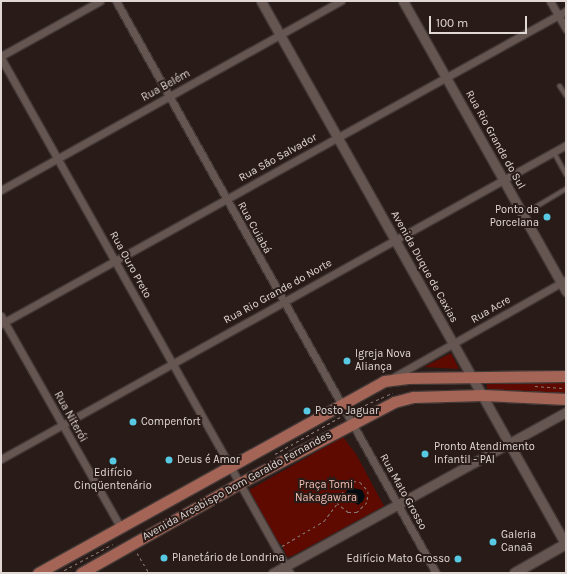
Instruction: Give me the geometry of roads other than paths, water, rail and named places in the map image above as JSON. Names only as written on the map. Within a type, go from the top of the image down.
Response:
[{"type":"main road","points":[[384,381],[408,378],[566,376]]},
{"type":"main road","name":"Avenida Arcebispo Dom Geraldo Fernandes","points":[[38,573],[384,381]]},
{"type":"main road","name":"Avenida Arcebispo Dom Geraldo Fernandes","points":[[81,573],[240,484],[352,423],[394,402],[413,397],[482,395],[566,399]]},
{"type":"main road","points":[[514,573],[566,545]]},
{"type":"street","points":[[1,57],[100,1]]},
{"type":"street","name":"Rua Cuiabá","points":[[116,1],[170,96],[282,302],[352,423]]},
{"type":"street","name":"Avenida Duque de Caxias","points":[[262,1],[566,545]]},
{"type":"street","name":"Rua Belém","points":[[1,190],[341,1]]},
{"type":"street","name":"Rua Rio Grande do Sul","points":[[403,1],[564,284]]},
{"type":"street","points":[[550,1],[566,29]]},
{"type":"street","name":"Rua São Salvador","points":[[2,321],[339,138],[566,11]]},
{"type":"street","name":"Rua Ouro Preto","points":[[1,57],[288,569]]},
{"type":"street","name":"Rua Rio Grande do Norte","points":[[1,459],[61,424],[566,145]]},
{"type":"street","name":"Rua Acre","points":[[384,381],[564,284]]},
{"type":"street","name":"Rua Niterói","points":[[2,321],[121,528]]},
{"type":"street","points":[[273,573],[288,569],[509,442],[566,412]]},
{"type":"street","name":"Rua Mato Grosso","points":[[352,423],[436,573]]},
{"type":"lane","points":[[560,86],[566,95]]},
{"type":"lane","points":[[553,152],[566,174]]},
{"type":"lane","points":[[523,214],[566,189]]},
{"type":"place","name":"Ponto da Porcelana","points":[[547,217]]},
{"type":"place","name":"Igreja Nova Aliança","points":[[347,361]]},
{"type":"place","name":"Posto Jaguar","points":[[307,411]]},
{"type":"place","name":"Compenfort","points":[[133,422]]},
{"type":"place","name":"Pronto Atendimento Infantil - PAI","points":[[425,454]]},
{"type":"place","name":"Deus é Amor","points":[[169,460]]},
{"type":"place","name":"Edifício Cinqüentenário","points":[[113,461]]},
{"type":"place","name":"Galeria Canaã","points":[[493,542]]},
{"type":"place","name":"Planetário de Londrina","points":[[164,558]]},
{"type":"place","name":"Edifício Mato Grosso","points":[[458,559]]},
{"type":"park label","name":"Praça Tomi Nakagawara","points":[[326,492]]}]
